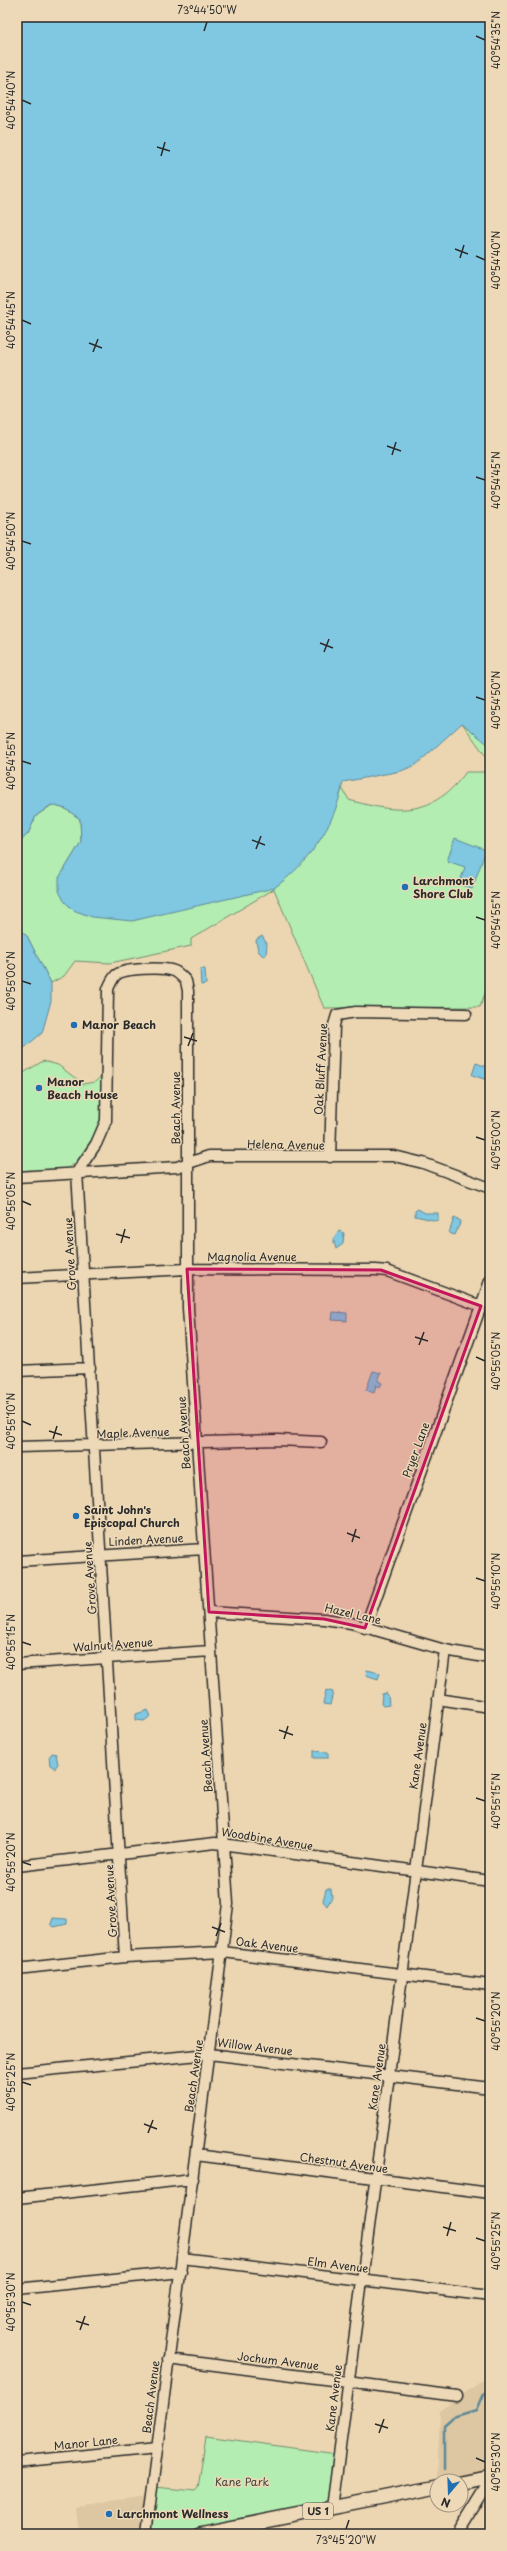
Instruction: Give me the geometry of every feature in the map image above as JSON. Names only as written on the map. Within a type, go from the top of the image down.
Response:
[{"type":"main road","points":[[469,2481],[490,2477]]},
{"type":"main road","name":"US 1","points":[[199,2534],[429,2489]]},
{"type":"street","name":"Beach Avenue","points":[[78,1172],[96,1144],[106,1121],[108,989],[112,980],[116,974],[156,969],[167,969],[180,974],[186,980],[188,991],[187,1270],[196,1443],[203,1509],[204,1549],[228,1904],[223,1952],[146,2534]]},
{"type":"street","name":"Oak Bluff Avenue","points":[[330,1157],[334,1024],[337,1015],[356,1012],[466,1014]]},
{"type":"street","name":"Helena Avenue","points":[[17,1177],[177,1167],[209,1156],[394,1156],[423,1163],[490,1188]]},
{"type":"street","name":"Grove Avenue","points":[[78,1172],[125,1957]]},
{"type":"street","name":"Magnolia Avenue","points":[[17,1278],[187,1270],[381,1270],[481,1306]]},
{"type":"street","name":"Pryer Lane","points":[[365,1628],[490,1281]]},
{"type":"street","points":[[17,1372],[90,1368]]},
{"type":"street","name":"Maple Avenue","points":[[17,1447],[94,1447],[278,1440],[321,1442]]},
{"type":"street","name":"Linden Avenue","points":[[17,1561],[101,1554],[204,1549]]},
{"type":"street","name":"Hazel Lane","points":[[209,1612],[324,1619],[365,1628],[445,1650],[490,1658]]},
{"type":"street","name":"Kane Avenue","points":[[332,2508],[445,1650]]},
{"type":"street","name":"Walnut Avenue","points":[[17,1664],[211,1651]]},
{"type":"street","points":[[438,1699],[490,1707]]},
{"type":"street","name":"Woodbine Avenue","points":[[17,1866],[215,1843],[415,1872],[490,1881]]},
{"type":"street","name":"Oak Avenue","points":[[17,1969],[125,1957],[223,1952],[490,1985]]},
{"type":"street","name":"Willow Avenue","points":[[17,2073],[209,2054],[389,2077],[490,2088]]},
{"type":"street","name":"Chestnut Avenue","points":[[196,2155],[490,2194]]},
{"type":"street","points":[[17,2198],[193,2179]]},
{"type":"street","name":"Elm Avenue","points":[[182,2258],[490,2296]]},
{"type":"street","points":[[17,2289],[181,2272]]},
{"type":"street","name":"Jochum Avenue","points":[[168,2359],[457,2396]]},
{"type":"street","name":"Manor Lane","points":[[17,2462],[157,2448]]},
{"type":"street","points":[[458,2534],[490,2481]]},
{"type":"highlighted area","points":[[187,1269],[381,1270],[481,1306],[365,1628],[324,1619],[209,1612]]},
{"type":"shaded area","points":[[490,2375],[490,2471],[469,2475],[469,2473],[437,2473],[440,2411]]},
{"type":"shaded area","points":[[154,2495],[148,2534],[79,2534],[76,2506]]},
{"type":"green space","points":[[462,723],[475,730],[490,729],[490,762]]},
{"type":"green space","points":[[466,772],[490,772],[490,980],[480,1007],[324,1008],[274,889],[191,939],[191,946],[110,963],[75,961],[64,976],[51,983],[27,936],[17,926],[17,844],[28,834],[36,816],[52,805],[66,809],[80,819],[81,842],[59,878],[340,796],[342,788],[349,800],[367,805],[383,808],[414,808],[427,804],[441,797],[454,787]]},
{"type":"green space","points":[[43,1061],[58,1065],[83,1084],[95,1082],[103,1074],[102,1113],[97,1130],[92,1139],[77,1161],[71,1166],[64,1170],[17,1173],[17,1077]]},
{"type":"green space","name":"Kane Park","points":[[206,2436],[336,2454],[330,2505],[189,2534],[148,2534],[155,2487],[195,2491],[198,2488]]},
{"type":"water","points":[[17,17],[490,17],[490,746],[462,723],[416,765],[401,771],[343,782],[334,814],[319,842],[298,867],[274,888],[132,921],[92,917],[73,910],[64,901],[59,891],[59,878],[81,842],[80,819],[66,809],[51,805],[36,816],[28,834],[17,844]]},
{"type":"water","points":[[455,838],[486,850],[472,889],[459,884],[465,867],[447,861]]},
{"type":"water","points":[[17,926],[27,936],[51,983],[51,1001],[42,1033],[17,1054]]},
{"type":"water","points":[[262,936],[267,944],[266,955],[263,956],[258,951],[256,940]]},
{"type":"water","points":[[200,969],[205,969],[206,984],[201,985]]},
{"type":"water","points":[[476,1063],[490,1068],[490,1081],[472,1075]]},
{"type":"water","points":[[418,1209],[425,1213],[438,1213],[438,1221],[415,1216],[415,1211]]},
{"type":"water","points":[[454,1218],[461,1221],[455,1235],[449,1233]]},
{"type":"water","points":[[339,1231],[344,1233],[343,1244],[336,1249],[333,1239]]},
{"type":"water","points":[[333,1312],[347,1313],[347,1321],[332,1320]]},
{"type":"water","points":[[373,1371],[381,1373],[378,1381],[382,1383],[380,1387],[376,1385],[374,1393],[366,1390]]},
{"type":"water","points":[[367,1670],[380,1673],[378,1679],[366,1675]]},
{"type":"water","points":[[326,1690],[333,1692],[330,1705],[323,1704]]},
{"type":"water","points":[[386,1693],[388,1695],[389,1705],[383,1706],[381,1704],[382,1694]]},
{"type":"water","points":[[148,1710],[151,1716],[144,1721],[136,1720],[136,1714]]},
{"type":"water","points":[[314,1751],[328,1752],[328,1758],[314,1758]]},
{"type":"water","points":[[52,1753],[56,1754],[58,1764],[55,1768],[50,1765],[49,1757]]},
{"type":"water","points":[[326,1889],[331,1889],[332,1897],[327,1906],[323,1901]]},
{"type":"water","points":[[53,1918],[67,1919],[67,1924],[54,1927],[51,1924]]},
{"type":"waterway","points":[[444,2470],[444,2425],[453,2417],[476,2410],[483,2394],[490,2390]]},
{"type":"place","name":"Larchmont Shore Club","points":[[405,887]]},
{"type":"place","name":"Manor Beach","points":[[74,1025]]},
{"type":"place","name":"Manor Beach House","points":[[39,1088]]},
{"type":"place","name":"Saint John's Episcopal Church","points":[[76,1516]]},
{"type":"place","name":"Larchmont Wellness","points":[[109,2514]]}]
